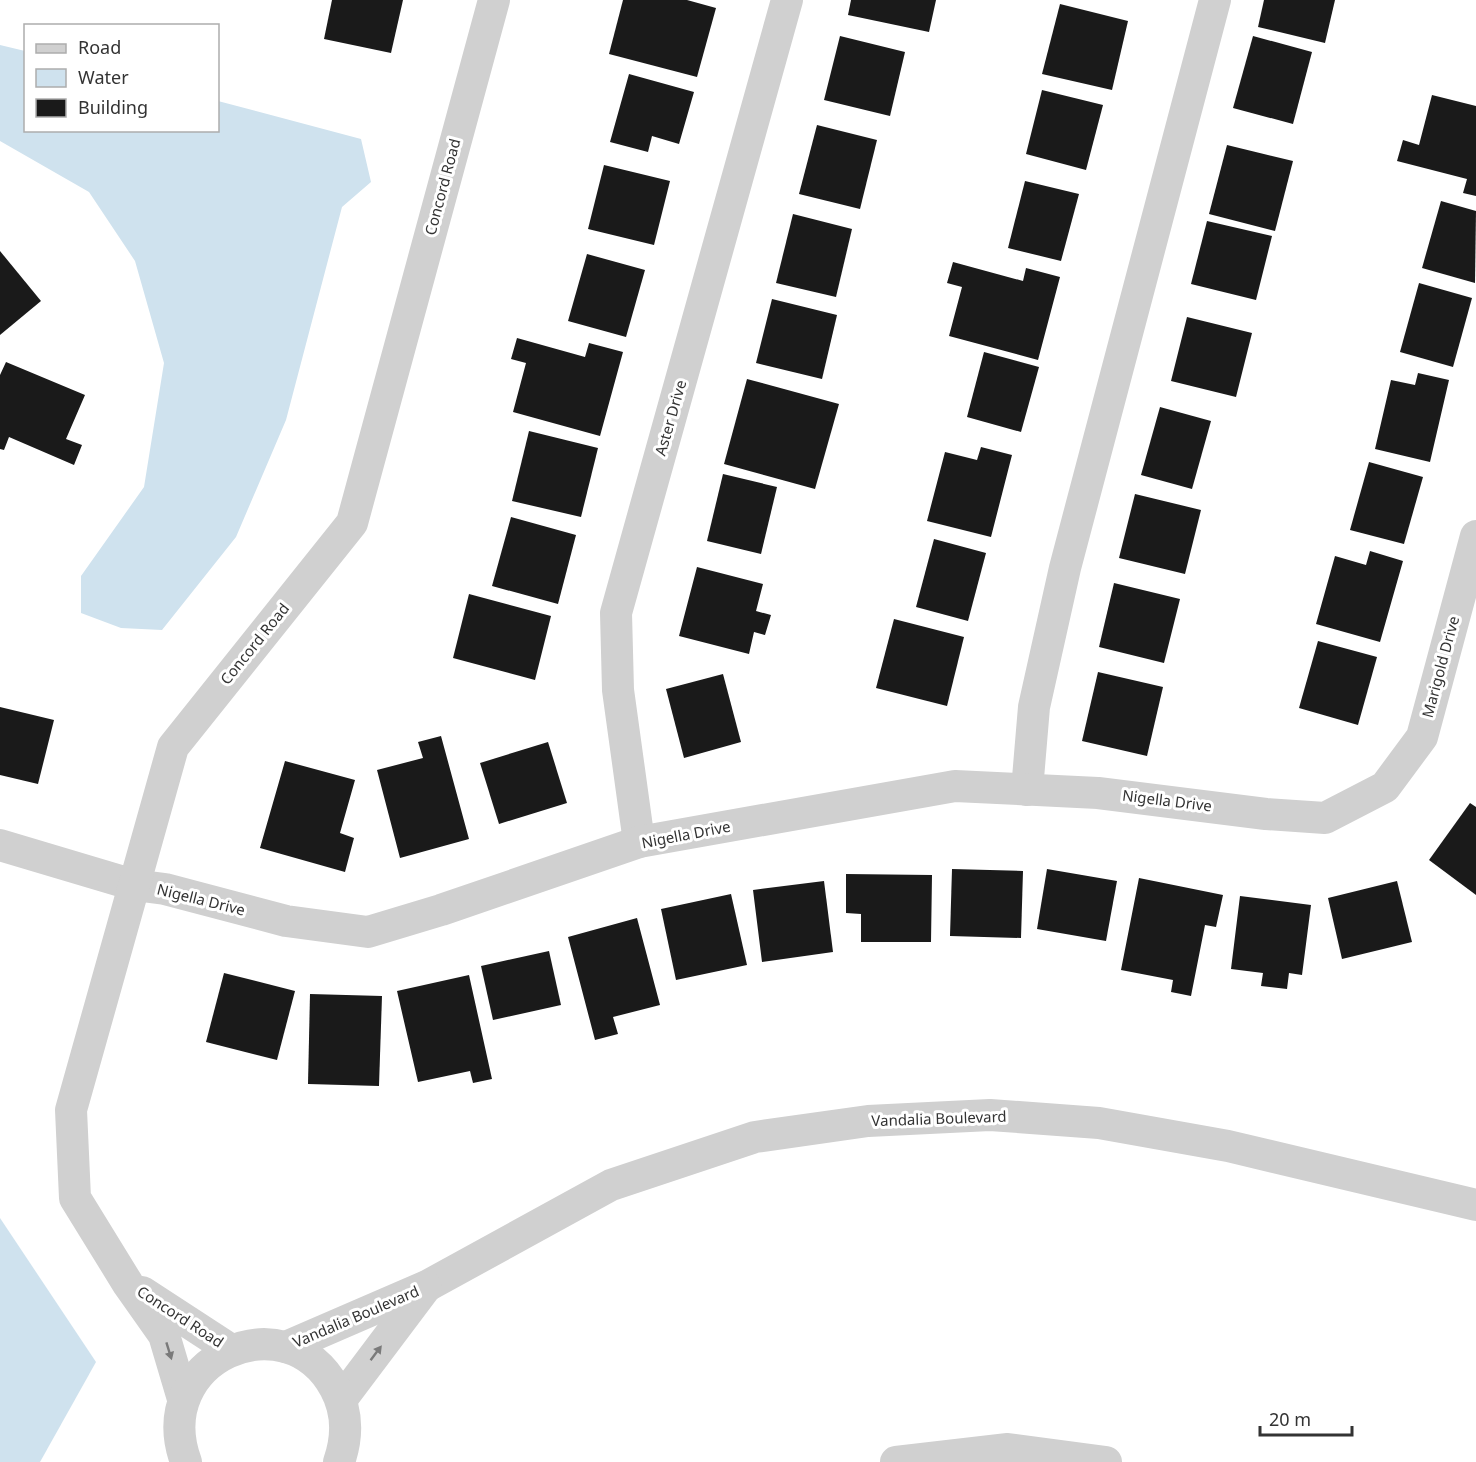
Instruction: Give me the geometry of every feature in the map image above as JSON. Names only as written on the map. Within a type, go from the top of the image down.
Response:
[{"type":"street","name":"Concord Road","points":[[183,1399],[164,1335],[128,1284],[75,1198],[71,1110],[173,747],[352,523],[494,0]]},
{"type":"street","name":"Aster Drive","points":[[639,843],[618,690],[616,613],[787,0]]},
{"type":"street","points":[[1027,790],[1034,707],[1065,568],[1215,0]]},
{"type":"street","name":"Marigold Drive","points":[[1384,787],[1422,737],[1476,536]]},
{"type":"street","name":"Nigella Drive","points":[[0,845],[134,885],[165,890],[286,921],[368,932],[441,910],[639,843],[955,786],[1098,793],[1266,814],[1325,818],[1384,787]]},
{"type":"street","name":"Vandalia Boulevard","points":[[286,1347],[427,1286],[611,1185],[755,1137],[868,1120],[990,1115],[1099,1123],[1228,1146],[1476,1205]]},
{"type":"street","name":"Concord Road","points":[[128,1284],[231,1350]]},
{"type":"street","name":"Vandalia Boulevard","points":[[341,1400],[427,1286]]},
{"type":"street","points":[[186,1462],[180,1446],[178,1422],[183,1399],[194,1378],[210,1362],[231,1350],[258,1344],[286,1347],[310,1358],[328,1376],[341,1400],[345,1419],[347,1454]]},
{"type":"street","points":[[896,1462],[1008,1449],[1106,1462]]},
{"type":"water","points":[[0,45],[24,51],[24,132],[219,132],[219,101],[361,139],[371,182],[342,207],[286,420],[236,537],[162,630],[121,628],[81,613],[81,576],[144,487],[164,363],[135,261],[89,192],[0,141]]},
{"type":"water","points":[[0,1218],[96,1362],[40,1462],[0,1462]]},
{"type":"building","points":[[332,0],[403,0],[391,53],[324,39]]},
{"type":"building","points":[[623,0],[687,0],[716,8],[697,77],[609,54]]},
{"type":"building","points":[[851,0],[936,0],[929,32],[848,15]]},
{"type":"building","points":[[1264,0],[1335,0],[1325,43],[1258,27]]},
{"type":"building","points":[[1060,4],[1128,21],[1112,90],[1042,74]]},
{"type":"building","points":[[840,36],[905,52],[890,116],[824,100]]},
{"type":"building","points":[[1253,36],[1312,52],[1293,124],[1233,108]]},
{"type":"building","points":[[629,74],[694,92],[679,144],[652,136],[648,152],[610,142]]},
{"type":"building","points":[[1042,90],[1103,105],[1086,170],[1026,154]]},
{"type":"building","points":[[1432,95],[1476,106],[1476,196],[1463,193],[1467,179],[1397,161],[1403,140],[1419,145]]},
{"type":"building","points":[[817,125],[877,140],[860,209],[799,194]]},
{"type":"building","points":[[1227,145],[1293,161],[1275,231],[1209,214]]},
{"type":"building","points":[[604,165],[670,181],[654,245],[588,229]]},
{"type":"building","points":[[1025,181],[1079,194],[1061,261],[1008,248]]},
{"type":"building","points":[[1441,201],[1476,211],[1475,283],[1422,268]]},
{"type":"building","points":[[793,214],[852,229],[836,297],[776,283]]},
{"type":"building","points":[[1207,221],[1272,236],[1256,300],[1191,284]]},
{"type":"building","points":[[0,251],[41,301],[0,335]]},
{"type":"building","points":[[587,254],[645,270],[626,337],[568,321]]},
{"type":"building","points":[[953,262],[1023,281],[1026,268],[1060,277],[1038,360],[949,336],[962,287],[947,283]]},
{"type":"building","points":[[1419,283],[1472,298],[1453,367],[1400,352]]},
{"type":"building","points":[[772,299],[837,315],[822,379],[756,363]]},
{"type":"building","points":[[1187,317],[1252,333],[1236,397],[1171,381]]},
{"type":"building","points":[[517,338],[585,357],[589,343],[623,352],[600,436],[513,412],[526,363],[511,359]]},
{"type":"building","points":[[984,352],[1039,367],[1021,432],[967,417]]},
{"type":"building","points":[[6,362],[85,395],[66,439],[82,445],[74,465],[9,437],[4,450],[0,449],[0,375]]},
{"type":"building","points":[[1418,373],[1449,380],[1430,462],[1375,449],[1391,380],[1415,385]]},
{"type":"building","points":[[747,379],[839,404],[815,489],[724,464]]},
{"type":"building","points":[[1160,407],[1211,421],[1192,489],[1141,475]]},
{"type":"building","points":[[529,431],[598,448],[581,517],[512,501]]},
{"type":"building","points":[[981,447],[1012,455],[991,537],[927,521],[945,452],[977,460]]},
{"type":"building","points":[[1369,462],[1423,477],[1404,544],[1350,530]]},
{"type":"building","points":[[723,474],[777,487],[761,554],[707,541]]},
{"type":"building","points":[[1135,494],[1201,510],[1185,574],[1119,558]]},
{"type":"building","points":[[511,517],[576,535],[558,604],[492,586]]},
{"type":"building","points":[[934,539],[986,553],[968,621],[916,607]]},
{"type":"building","points":[[1370,551],[1403,561],[1380,642],[1316,624],[1335,556],[1366,565]]},
{"type":"building","points":[[697,567],[763,584],[756,611],[771,615],[765,635],[754,632],[749,654],[679,636]]},
{"type":"building","points":[[1114,583],[1180,599],[1164,663],[1099,647]]},
{"type":"building","points":[[469,594],[551,616],[535,680],[453,658]]},
{"type":"building","points":[[894,619],[964,637],[947,706],[876,688]]},
{"type":"building","points":[[1318,641],[1377,657],[1358,725],[1299,708]]},
{"type":"building","points":[[1098,672],[1163,687],[1147,756],[1082,741]]},
{"type":"building","points":[[723,674],[741,742],[684,758],[666,689]]},
{"type":"building","points":[[0,707],[54,720],[38,784],[0,775]]},
{"type":"building","points":[[441,736],[469,839],[400,858],[377,770],[423,758],[418,742]]},
{"type":"building","points":[[548,742],[567,803],[499,824],[480,763]]},
{"type":"building","points":[[285,761],[355,780],[340,833],[354,838],[345,872],[260,848]]},
{"type":"building","points":[[1470,803],[1476,807],[1476,895],[1429,860]]},
{"type":"building","points":[[952,869],[1023,871],[1021,938],[950,936]]},
{"type":"building","points":[[1047,869],[1117,881],[1106,941],[1037,929]]},
{"type":"building","points":[[846,874],[932,875],[931,942],[861,942],[861,914],[846,913]]},
{"type":"building","points":[[1139,878],[1223,895],[1216,927],[1205,925],[1191,996],[1171,992],[1173,980],[1121,970]]},
{"type":"building","points":[[824,881],[833,952],[762,962],[753,890]]},
{"type":"building","points":[[1397,881],[1412,942],[1342,959],[1328,898]]},
{"type":"building","points":[[731,894],[747,965],[676,980],[661,909]]},
{"type":"building","points":[[1240,896],[1311,905],[1302,975],[1289,973],[1287,989],[1261,986],[1263,973],[1231,969]]},
{"type":"building","points":[[637,918],[660,1005],[613,1017],[618,1034],[595,1040],[568,937]]},
{"type":"building","points":[[549,951],[561,1005],[493,1020],[481,966]]},
{"type":"building","points":[[224,973],[295,991],[277,1060],[206,1042]]},
{"type":"building","points":[[469,975],[492,1079],[473,1083],[470,1071],[418,1082],[397,991]]},
{"type":"building","points":[[310,994],[382,996],[379,1086],[308,1084]]}]
